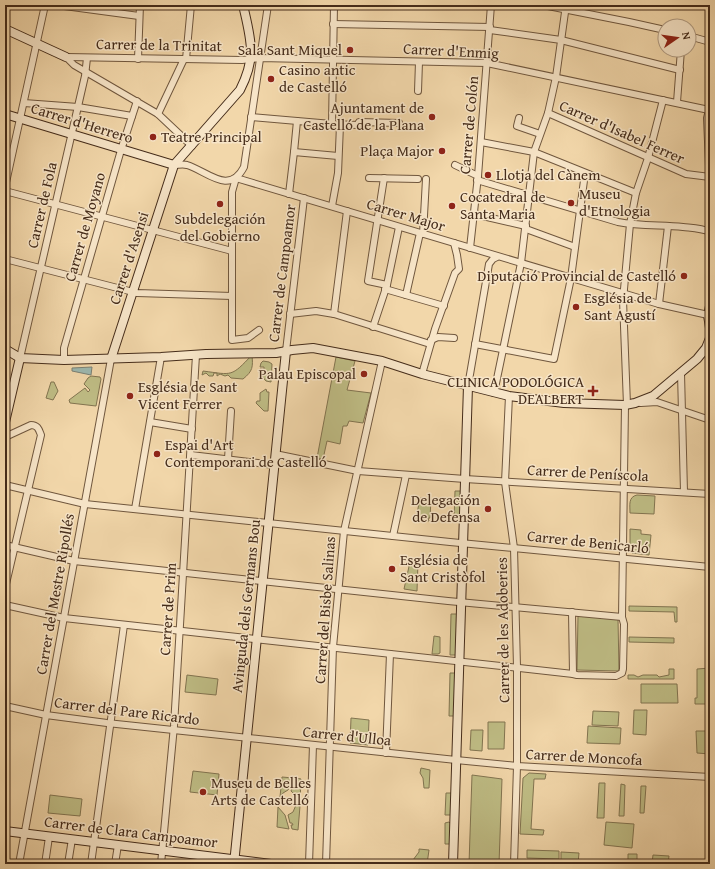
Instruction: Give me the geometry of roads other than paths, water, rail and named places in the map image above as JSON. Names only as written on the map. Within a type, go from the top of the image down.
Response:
[{"type":"street","points":[[5,187],[45,5]]},
{"type":"street","points":[[57,5],[139,16]]},
{"type":"street","points":[[138,59],[140,5]]},
{"type":"street","points":[[158,114],[185,59],[191,5]]},
{"type":"street","points":[[174,165],[186,165],[218,180],[224,181],[236,178],[244,167],[255,90],[256,58],[252,48],[243,5]]},
{"type":"street","points":[[174,165],[240,90],[256,58],[265,29],[268,5]]},
{"type":"street","points":[[332,124],[334,5]]},
{"type":"street","name":"Carrer de Colón","points":[[470,248],[478,178],[491,5]]},
{"type":"street","points":[[543,5],[565,7],[657,28]]},
{"type":"street","points":[[494,393],[521,263],[534,152],[548,113],[556,77],[565,7]]},
{"type":"street","points":[[333,24],[490,29],[561,40],[680,70]]},
{"type":"street","name":"Carrer de la Trinitat","points":[[5,28],[66,57],[74,65],[158,114],[192,146]]},
{"type":"street","points":[[697,38],[710,42]]},
{"type":"street","name":"Carrer de la Trinitat","points":[[66,57],[242,60],[256,58]]},
{"type":"street","name":"Carrer de Fola","points":[[20,358],[86,72],[87,58]]},
{"type":"street","name":"Carrer d'Enmig","points":[[256,58],[487,63],[709,110]]},
{"type":"street","points":[[677,102],[681,58]]},
{"type":"street","points":[[418,91],[419,62]]},
{"type":"street","points":[[5,605],[64,618],[517,667],[577,675],[616,676],[622,673],[624,624],[622,617],[624,489],[629,404],[623,300],[630,224],[636,193],[648,158],[663,100]]},
{"type":"street","points":[[24,102],[78,107],[132,116]]},
{"type":"street","name":"Carrer de Moyano","points":[[64,360],[64,348],[121,150],[137,102]]},
{"type":"street","points":[[709,110],[707,118],[710,189]]},
{"type":"street","name":"Carrer d'Isabel Ferrer","points":[[548,113],[686,174],[710,177]]},
{"type":"street","name":"Carrer d'Herrero","points":[[5,114],[174,165]]},
{"type":"street","points":[[251,118],[340,125],[358,125],[358,122],[399,123]]},
{"type":"street","points":[[519,118],[517,126],[540,134]]},
{"type":"street","points":[[289,194],[296,121]]},
{"type":"street","points":[[332,206],[338,173],[340,125]]},
{"type":"street","points":[[481,142],[534,152],[636,193]]},
{"type":"street","points":[[294,152],[338,156]]},
{"type":"street","name":"Carrer d'Asensi","points":[[111,359],[174,165]]},
{"type":"street","points":[[455,165],[478,178],[528,195],[630,224],[703,229],[710,232]]},
{"type":"street","points":[[475,344],[554,359],[571,278],[585,173]]},
{"type":"street","points":[[236,178],[232,192],[232,340],[248,338],[259,330]]},
{"type":"street","name":"Carrer Major","points":[[236,178],[422,233],[497,257],[659,304],[709,310]]},
{"type":"street","points":[[369,178],[418,179]]},
{"type":"street","points":[[384,178],[368,281],[406,295],[444,306]]},
{"type":"street","points":[[406,295],[422,233],[426,179]]},
{"type":"street","points":[[5,191],[232,251]]},
{"type":"street","name":"Carrer de Campoamor","points":[[286,351],[304,198]]},
{"type":"street","points":[[334,314],[347,211]]},
{"type":"street","points":[[474,214],[526,227],[575,247]]},
{"type":"street","points":[[659,304],[668,226]]},
{"type":"street","points":[[373,327],[386,287],[399,227]]},
{"type":"street","points":[[422,374],[431,342],[455,273],[459,269],[454,243]]},
{"type":"street","points":[[453,864],[468,386],[490,264],[493,259],[497,257]]},
{"type":"street","points":[[5,259],[133,292],[232,296]]},
{"type":"street","points":[[709,310],[710,328]]},
{"type":"street","points":[[290,314],[316,311],[334,314],[373,327],[431,342]]},
{"type":"street","points":[[431,342],[438,336],[454,338]]},
{"type":"street","points":[[629,404],[653,396],[697,359],[706,348],[710,338]]},
{"type":"street","points":[[5,349],[20,358],[64,360],[276,353],[313,348],[382,361],[422,374],[509,396],[564,403],[629,404],[657,402],[710,420]]},
{"type":"street","name":"Avinguda dels Germans Bou","points":[[234,862],[286,351]]},
{"type":"street","name":"Carrer de Prim","points":[[161,864],[174,730],[196,355]]},
{"type":"street","points":[[135,509],[162,357]]},
{"type":"street","points":[[5,422],[20,358]]},
{"type":"street","name":"Carrer del Mestre Ripollés","points":[[20,864],[111,359]]},
{"type":"street","name":"Carrer del Bisbe Salinas","points":[[326,864],[333,648],[344,531],[382,361]]},
{"type":"street","points":[[681,373],[684,492]]},
{"type":"street","name":"Carrer de les Adoberies","points":[[509,396],[505,482],[514,548],[517,667],[517,766],[514,864]]},
{"type":"street","points":[[228,459],[231,411]]},
{"type":"street","points":[[150,422],[192,429]]},
{"type":"street","points":[[5,437],[31,425],[38,428],[41,435],[5,588]]},
{"type":"street","name":"Carrer de Peníscola","points":[[275,454],[358,471],[505,482],[710,494]]},
{"type":"street","points":[[191,455],[274,465]]},
{"type":"street","points":[[393,536],[406,474]]},
{"type":"street","name":"Carrer de Benicarló","points":[[5,485],[85,504],[269,524],[710,567]]},
{"type":"street","points":[[5,545],[74,561],[448,601],[622,617]]},
{"type":"street","points":[[572,612],[573,674]]},
{"type":"street","points":[[91,864],[124,625]]},
{"type":"street","points":[[386,753],[390,654]]},
{"type":"street","name":"Carrer del Pare Ricardo","points":[[5,706],[46,715],[246,738]]},
{"type":"street","name":"Carrer d'Ulloa","points":[[246,738],[456,760]]},
{"type":"street","points":[[309,864],[314,745]]},
{"type":"street","name":"Carrer de Moncofa","points":[[456,760],[517,766],[710,777]]},
{"type":"street","name":"Carrer de Clara Campoamor","points":[[5,833],[49,836],[162,850],[234,862],[271,864]]},
{"type":"street","points":[[45,864],[49,836]]},
{"type":"street","points":[[68,864],[72,839]]},
{"type":"street","points":[[115,864],[118,845]]},
{"type":"water","points":[[92,367],[91,375],[72,371],[72,368]]},
{"type":"place","name":"Sala Sant Miquel","points":[[350,50]]},
{"type":"place","name":"Casino antic de Castelló","points":[[271,79]]},
{"type":"place","name":"Ajuntament de Castelló de la Plana","points":[[432,117]]},
{"type":"place","name":"Teatre Principal","points":[[153,137]]},
{"type":"place","name":"Plaça Major","points":[[442,151]]},
{"type":"place","name":"Llotja del Cànem","points":[[488,175]]},
{"type":"place","name":"Museu d'Etnologia","points":[[571,203]]},
{"type":"place","name":"Subdelegación del Gobierno","points":[[220,204]]},
{"type":"place","name":"Cocatedral de Santa Maria","points":[[452,206]]},
{"type":"place","name":"Diputació Provincial de Castelló","points":[[684,276]]},
{"type":"place","name":"Església de Sant Agustí","points":[[576,307]]},
{"type":"place","name":"Palau Episcopal","points":[[364,374]]},
{"type":"place","name":"CLINICA PODOLÓGICA DEALBERT","points":[[593,391]]},
{"type":"place","name":"Església de Sant Vicent Ferrer","points":[[130,396]]},
{"type":"place","name":"Espai d'Art Contemporani de Castelló","points":[[157,454]]},
{"type":"place","name":"Delegación de Defensa","points":[[488,509]]},
{"type":"place","name":"Església de Sant Cristòfol","points":[[392,569]]},
{"type":"place","name":"Museu de Belles Arts de Castelló","points":[[203,792]]}]
